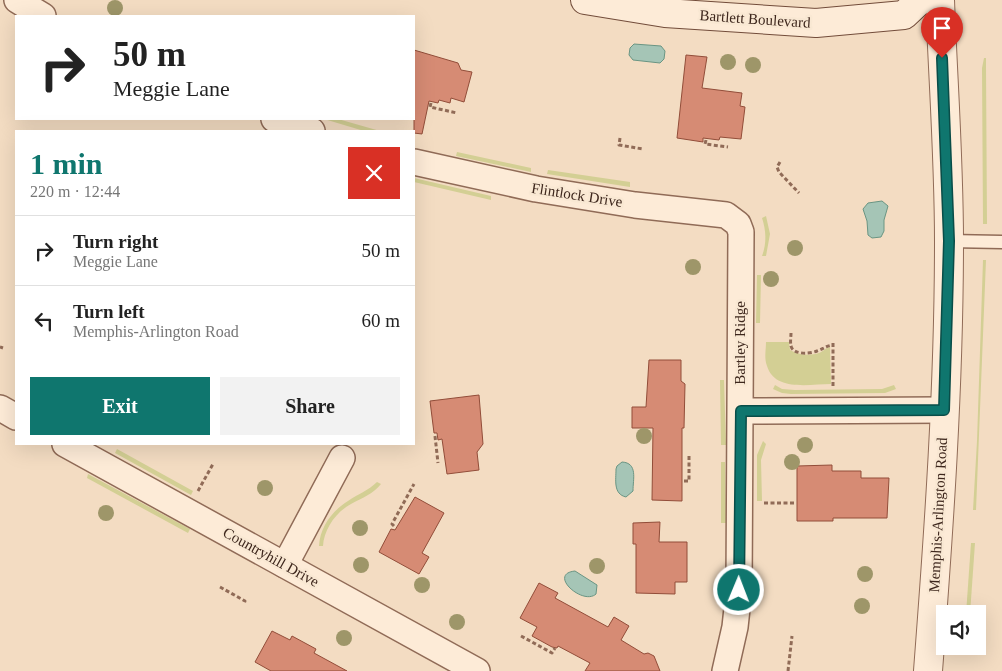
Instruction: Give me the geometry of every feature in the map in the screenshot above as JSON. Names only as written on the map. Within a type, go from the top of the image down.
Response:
[{"type":"street","points":[[16,0],[41,15]]},
{"type":"street","name":"Bartlett Boulevard","points":[[585,0],[665,13],[816,23],[904,15],[920,0]]},
{"type":"street","name":"Memphis-Arlington Road","points":[[928,671],[944,410],[949,241],[940,0]]},
{"type":"street","points":[[277,120],[309,130]]},
{"type":"street","name":"Flintlock Drive","points":[[415,162],[443,170],[536,189],[634,204],[726,215],[738,224]]},
{"type":"street","name":"Bartley Ridge","points":[[725,671],[735,627],[738,598],[741,232],[738,224]]},
{"type":"street","points":[[0,408],[15,416]]},
{"type":"street","points":[[741,411],[944,410]]},
{"type":"street","name":"Countryhill Drive","points":[[67,445],[477,671]]},
{"type":"street","points":[[285,565],[342,458]]},
{"type":"lane","points":[[949,241],[1002,242]]},
{"type":"path","points":[[432,103],[430,107],[457,113]]},
{"type":"path","points":[[620,138],[619,145],[643,149]]},
{"type":"path","points":[[706,140],[705,144],[728,147]]},
{"type":"path","points":[[780,162],[779,172],[798,193]]},
{"type":"path","points":[[791,333],[790,345],[797,352],[808,353],[818,351],[833,344],[833,386]]},
{"type":"path","points":[[435,436],[438,463]]},
{"type":"path","points":[[684,481],[689,481],[690,454]]},
{"type":"path","points":[[198,491],[213,464]]},
{"type":"path","points":[[394,526],[392,524],[414,484]]},
{"type":"path","points":[[764,503],[795,503]]},
{"type":"path","points":[[220,587],[245,601],[244,604]]},
{"type":"path","points":[[521,636],[552,654],[555,648]]},
{"type":"path","points":[[788,671],[792,636]]},
{"type":"shaded area","points":[[634,44],[661,46],[665,51],[664,59],[660,63],[633,60],[629,55],[630,48]]},
{"type":"shaded area","points":[[984,58],[986,58],[987,224],[983,224],[982,68]]},
{"type":"shaded area","points":[[327,120],[342,120],[376,130],[361,130]]},
{"type":"shaded area","points":[[457,152],[531,168],[531,172],[456,156]]},
{"type":"shaded area","points":[[548,170],[630,182],[630,187],[547,174]]},
{"type":"shaded area","points":[[415,178],[491,196],[491,200],[415,182]]},
{"type":"shaded area","points":[[882,201],[888,206],[884,220],[884,231],[881,237],[872,238],[868,235],[867,221],[863,209],[868,203]]},
{"type":"shaded area","points":[[766,216],[770,234],[766,256],[762,256],[765,237],[762,218]]},
{"type":"shaded area","points":[[983,260],[986,260],[976,510],[973,510],[977,441]]},
{"type":"shaded area","points":[[757,275],[761,275],[760,323],[756,323]]},
{"type":"shaded area","points":[[766,342],[789,342],[790,350],[804,354],[819,353],[830,347],[831,384],[794,385],[777,380],[767,366],[765,357]]},
{"type":"shaded area","points":[[720,380],[724,380],[726,445],[721,445]]},
{"type":"shaded area","points":[[775,385],[782,389],[795,390],[882,389],[894,385],[896,389],[885,393],[791,394],[773,389]]},
{"type":"shaded area","points":[[763,441],[766,444],[761,460],[762,501],[757,501],[757,455]]},
{"type":"shaded area","points":[[117,449],[193,491],[191,495],[115,453]]},
{"type":"shaded area","points":[[622,462],[630,465],[634,472],[633,491],[626,497],[619,493],[616,486],[616,469]]},
{"type":"shaded area","points":[[721,462],[725,462],[726,523],[721,523]]},
{"type":"shaded area","points":[[88,474],[190,529],[188,533],[87,478]]},
{"type":"shaded area","points":[[377,482],[381,484],[367,496],[346,507],[336,516],[328,527],[323,546],[319,546],[324,526],[332,515],[342,505]]},
{"type":"shaded area","points":[[971,543],[975,543],[971,605],[967,605]]},
{"type":"shaded area","points":[[575,571],[597,585],[596,594],[590,597],[583,596],[570,588],[565,578],[567,573]]},
{"type":"building","points":[[415,50],[458,63],[461,70],[472,72],[464,102],[451,98],[450,103],[439,100],[438,103],[429,101],[422,134],[415,133]]},
{"type":"building","points":[[686,55],[707,57],[702,88],[742,93],[740,106],[745,107],[741,139],[720,137],[719,140],[703,138],[703,142],[677,138]]},
{"type":"building","points":[[649,360],[681,360],[681,381],[685,384],[684,428],[682,428],[682,501],[652,500],[653,428],[632,428],[632,407],[646,407]]},
{"type":"building","points":[[479,395],[483,444],[477,452],[479,470],[447,474],[442,439],[438,440],[437,433],[434,433],[430,401]]},
{"type":"building","points":[[832,465],[832,471],[861,471],[861,478],[889,478],[887,518],[833,518],[833,521],[797,521],[797,466]]},
{"type":"building","points":[[415,497],[444,513],[422,553],[429,557],[419,574],[379,552],[391,529],[395,530]]},
{"type":"building","points":[[660,522],[659,542],[687,542],[687,582],[675,582],[675,594],[636,593],[636,544],[633,544],[633,523]]},
{"type":"building","points":[[539,583],[558,593],[555,598],[608,627],[614,617],[629,626],[621,640],[644,654],[648,653],[654,656],[660,671],[585,671],[590,663],[558,646],[557,648],[552,647],[532,636],[537,627],[520,618]]},
{"type":"building","points":[[272,631],[290,640],[292,636],[316,649],[314,653],[347,671],[271,671],[255,662]]},
{"type":"route","points":[[739,590],[741,411],[944,410],[949,241],[942,58]]}]
